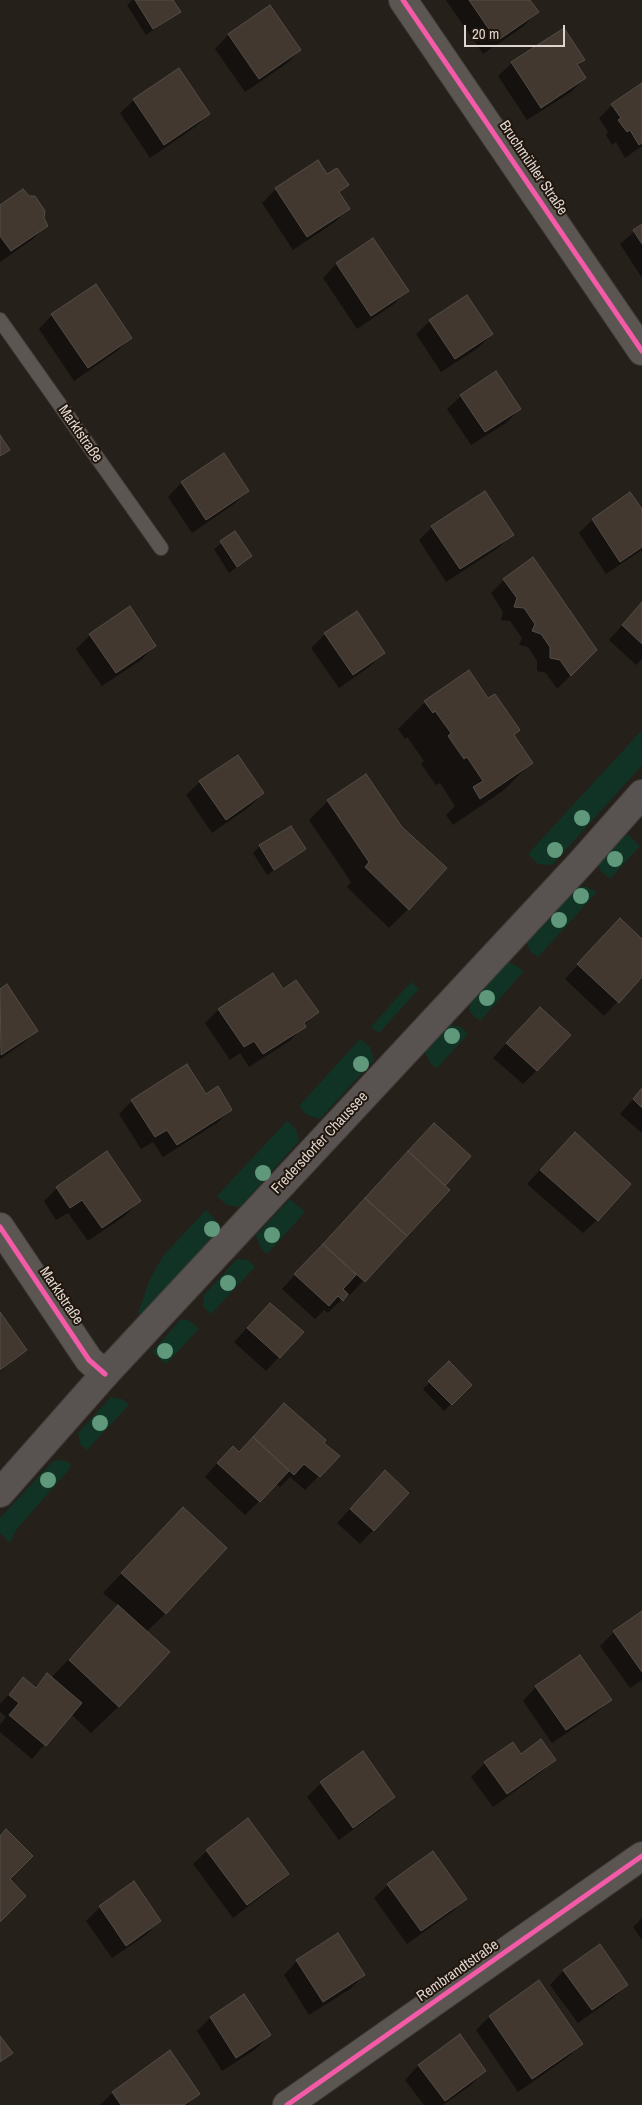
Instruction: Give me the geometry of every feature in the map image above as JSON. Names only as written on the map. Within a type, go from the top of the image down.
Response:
[{"type":"main road","name":"Fredersdorfer Chaussee","points":[[0,1493],[105,1374],[580,864],[642,794]]},
{"type":"street","name":"Bruchmühler Straße","points":[[403,0],[642,351]]},
{"type":"street","name":"Marktstraße","points":[[0,1228],[89,1360],[105,1374]]},
{"type":"street","name":"Rembrandtstraße","points":[[287,2105],[642,1856]]},
{"type":"lane","name":"Marktstraße","points":[[0,320],[161,548]]},
{"type":"green space","points":[[641,731],[642,765],[552,865],[538,864],[528,854]]},
{"type":"green space","points":[[625,832],[640,846],[610,879],[600,870],[598,860]]},
{"type":"green space","points":[[577,886],[587,887],[597,892],[538,957],[530,951],[526,940]]},
{"type":"green space","points":[[508,961],[524,971],[480,1021],[470,1012],[470,1002]]},
{"type":"green space","points":[[411,982],[419,989],[379,1033],[371,1027]]},
{"type":"green space","points":[[450,1025],[461,1027],[468,1034],[437,1068],[431,1064],[425,1052]]},
{"type":"green space","points":[[360,1039],[370,1047],[374,1060],[320,1119],[307,1115],[299,1106]]},
{"type":"green space","points":[[287,1121],[296,1129],[299,1141],[240,1207],[227,1205],[217,1196]]},
{"type":"green space","points":[[290,1199],[305,1212],[267,1254],[261,1248],[256,1235]]},
{"type":"green space","points":[[206,1210],[215,1219],[219,1231],[141,1315],[138,1313],[150,1279],[163,1256]]},
{"type":"green space","points":[[237,1259],[248,1260],[255,1267],[211,1314],[203,1306],[204,1295]]},
{"type":"green space","points":[[181,1319],[190,1321],[199,1329],[166,1364],[152,1352]]},
{"type":"green space","points":[[111,1397],[122,1399],[129,1405],[87,1450],[80,1444],[78,1433]]},
{"type":"green space","points":[[65,1460],[72,1466],[16,1530],[10,1543],[0,1533],[0,1518],[53,1461]]},
{"type":"building","points":[[135,0],[173,0],[181,12],[153,29]]},
{"type":"building","points":[[469,0],[530,0],[539,12],[497,41]]},
{"type":"building","points":[[270,5],[301,50],[259,79],[228,34]]},
{"type":"building","points":[[564,28],[585,60],[577,64],[586,78],[541,108],[511,62]]},
{"type":"building","points":[[179,68],[210,114],[164,145],[133,99]]},
{"type":"building","points":[[642,83],[642,143],[639,145],[630,130],[627,132],[618,120],[621,118],[611,104]]},
{"type":"building","points":[[318,160],[327,174],[337,168],[349,185],[339,192],[350,209],[307,237],[275,188]]},
{"type":"building","points":[[23,189],[29,196],[35,196],[45,211],[44,218],[48,226],[11,251],[0,236],[0,205]]},
{"type":"building","points":[[642,224],[642,244],[633,230]]},
{"type":"building","points":[[373,238],[409,291],[371,316],[336,263]]},
{"type":"building","points":[[96,284],[132,338],[88,368],[51,314]]},
{"type":"building","points":[[467,295],[493,334],[455,359],[429,320]]},
{"type":"building","points":[[496,371],[521,409],[485,432],[460,395]]},
{"type":"building","points":[[0,435],[10,450],[0,456]]},
{"type":"building","points":[[224,453],[249,491],[206,520],[181,482]]},
{"type":"building","points":[[485,491],[514,535],[460,569],[431,526]]},
{"type":"building","points":[[630,492],[642,509],[642,547],[620,562],[592,519]]},
{"type":"building","points":[[235,531],[252,556],[237,567],[220,541]]},
{"type":"building","points":[[533,557],[597,650],[571,676],[560,660],[550,658],[550,647],[541,634],[532,631],[535,624],[524,608],[514,607],[517,598],[503,579]]},
{"type":"building","points":[[642,602],[642,644],[622,625]]},
{"type":"building","points":[[130,606],[156,646],[116,673],[89,634]]},
{"type":"building","points":[[357,611],[385,653],[353,675],[324,633]]},
{"type":"building","points":[[469,670],[488,698],[495,694],[520,730],[514,735],[533,763],[480,799],[473,787],[483,781],[467,757],[464,759],[448,736],[451,733],[435,711],[433,713],[424,701]]},
{"type":"building","points":[[238,755],[264,793],[226,820],[199,781]]},
{"type":"building","points":[[366,774],[402,827],[447,868],[409,910],[365,867],[369,862],[327,800]]},
{"type":"building","points":[[291,826],[306,849],[274,870],[259,845]]},
{"type":"building","points":[[620,918],[642,939],[642,977],[619,1003],[577,964]]},
{"type":"building","points":[[273,973],[283,989],[296,980],[319,1012],[304,1023],[306,1027],[263,1054],[254,1041],[244,1047],[218,1009]]},
{"type":"building","points":[[7,984],[38,1031],[1,1055],[0,989]]},
{"type":"building","points":[[540,1007],[571,1035],[537,1071],[506,1043]]},
{"type":"building","points":[[187,1064],[206,1094],[218,1086],[232,1110],[177,1145],[167,1130],[155,1137],[131,1100]]},
{"type":"building","points":[[642,1088],[642,1108],[633,1099]]},
{"type":"building","points":[[434,1123],[471,1156],[445,1186],[408,1151]]},
{"type":"building","points":[[575,1132],[631,1184],[598,1221],[540,1170]]},
{"type":"building","points":[[107,1151],[141,1201],[102,1228],[82,1200],[70,1208],[56,1187]]},
{"type":"building","points":[[408,1151],[450,1190],[407,1236],[365,1198]]},
{"type":"building","points":[[365,1198],[407,1236],[365,1282],[323,1244]]},
{"type":"building","points":[[323,1244],[356,1275],[343,1289],[348,1294],[343,1301],[338,1296],[329,1306],[294,1274]]},
{"type":"building","points":[[270,1303],[304,1332],[280,1358],[247,1328]]},
{"type":"building","points":[[0,1312],[27,1350],[0,1370]]},
{"type":"building","points":[[449,1361],[472,1385],[452,1405],[428,1381]]},
{"type":"building","points":[[284,1403],[326,1440],[324,1443],[340,1456],[320,1477],[304,1464],[294,1475],[253,1437]]},
{"type":"building","points":[[253,1437],[289,1471],[260,1502],[217,1463],[233,1446],[239,1452]]},
{"type":"building","points":[[385,1470],[409,1493],[374,1531],[350,1509]]},
{"type":"building","points":[[183,1507],[227,1548],[166,1614],[121,1573]]},
{"type":"building","points":[[118,1605],[170,1652],[119,1707],[69,1660]]},
{"type":"building","points":[[642,1611],[642,1672],[613,1631]]},
{"type":"building","points":[[580,1655],[612,1700],[566,1730],[535,1686]]},
{"type":"building","points":[[47,1673],[82,1703],[46,1746],[9,1715],[19,1703],[9,1695],[23,1677],[36,1688]]},
{"type":"building","points":[[541,1739],[556,1760],[507,1794],[484,1762],[513,1742],[521,1754]]},
{"type":"building","points":[[363,1751],[395,1797],[353,1828],[320,1782]]},
{"type":"building","points":[[248,1818],[289,1874],[247,1905],[206,1850]]},
{"type":"building","points":[[6,1829],[33,1856],[10,1879],[26,1896],[0,1922],[0,1836]]},
{"type":"building","points":[[433,1851],[467,1899],[421,1931],[387,1884]]},
{"type":"building","points":[[134,1881],[161,1921],[126,1946],[99,1906]]},
{"type":"building","points":[[338,1933],[365,1975],[323,2002],[296,1960]]},
{"type":"building","points":[[600,1944],[628,1985],[592,2010],[563,1970]]},
{"type":"building","points":[[539,1980],[583,2044],[532,2079],[489,2016]]},
{"type":"building","points":[[244,1994],[271,2035],[236,2058],[210,2017]]},
{"type":"building","points":[[460,2034],[486,2071],[445,2101],[418,2065]]},
{"type":"building","points":[[0,2036],[13,2053],[0,2062]]},
{"type":"building","points":[[170,2050],[200,2094],[184,2105],[121,2105],[112,2092]]},
{"type":"cycle path","points":[[403,0],[642,351]]},
{"type":"cycle path","points":[[0,1227],[89,1360],[105,1374]]},
{"type":"cycle path","points":[[287,2105],[642,1856]]}]
